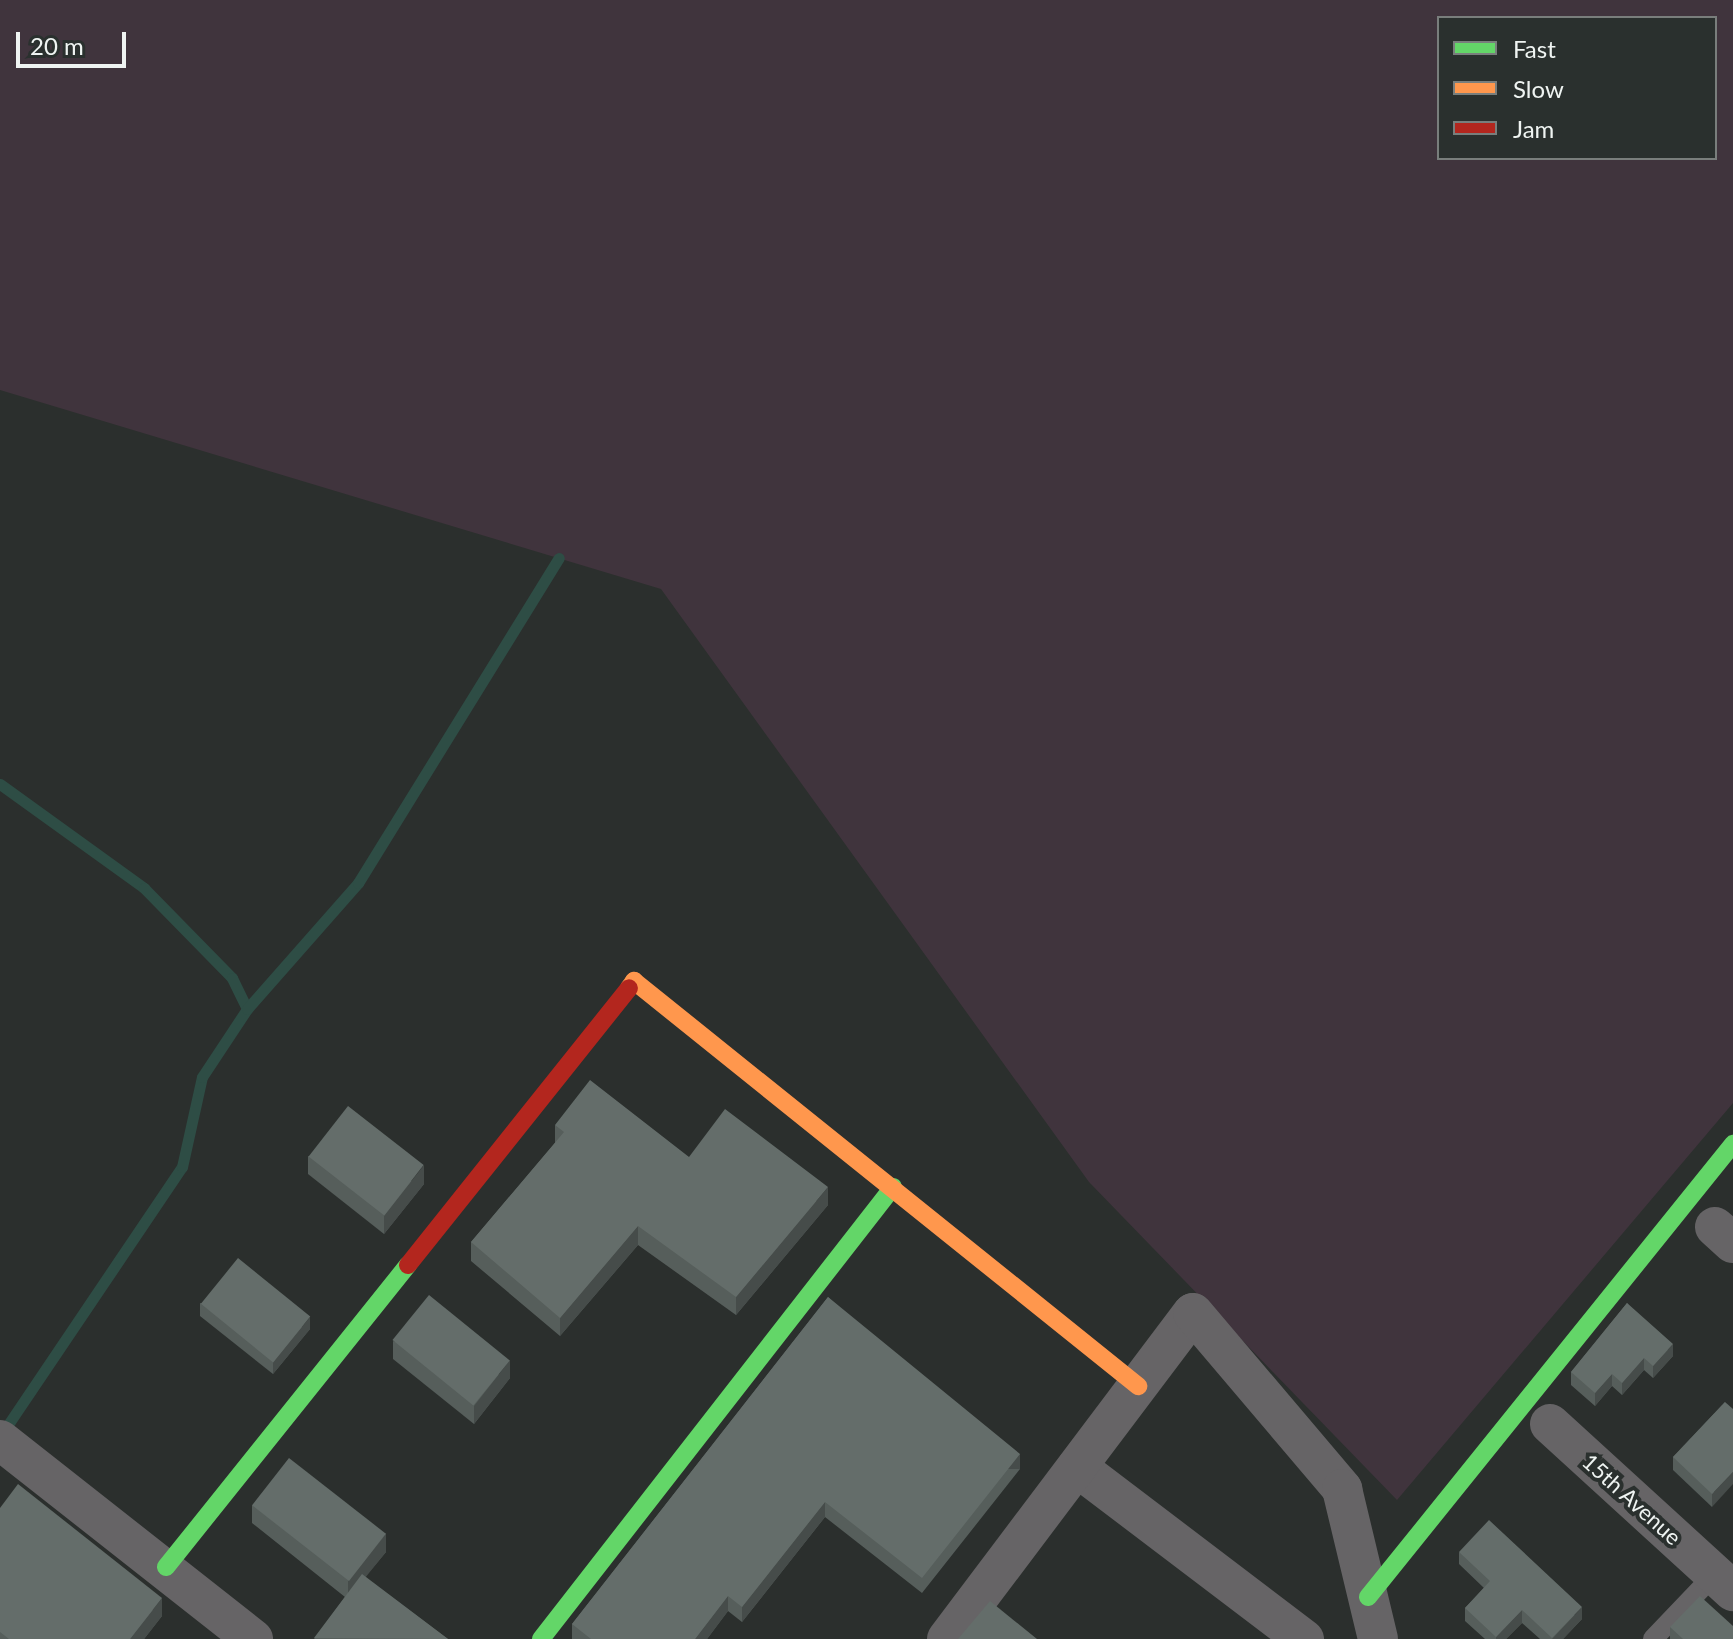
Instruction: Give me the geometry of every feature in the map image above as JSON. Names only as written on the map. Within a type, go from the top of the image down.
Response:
[{"type":"street","points":[[166,1567],[634,981],[1138,1386]]},
{"type":"street","points":[[1368,1597],[1733,1144]]},
{"type":"street","points":[[541,1639],[893,1187]]},
{"type":"street","points":[[947,1639],[1193,1313],[1342,1489],[1378,1639]]},
{"type":"street","name":"15th Avenue","points":[[1550,1424],[1724,1583]]},
{"type":"street","points":[[6,1444],[166,1567],[253,1639]]},
{"type":"street","points":[[1077,1467],[1304,1639]]},
{"type":"lane","name":"15th Avenue","points":[[1653,1639],[1724,1583]]},
{"type":"shaded area","points":[[0,0],[1733,0],[1733,1103],[1397,1500],[1089,1182],[661,589],[0,390]]},
{"type":"building","points":[[590,1080],[689,1157],[725,1109],[828,1187],[736,1297],[638,1226],[560,1318],[471,1242],[564,1132],[555,1125]]},
{"type":"building","points":[[348,1106],[424,1165],[384,1216],[309,1156]]},
{"type":"building","points":[[238,1258],[310,1317],[273,1362],[201,1304]]},
{"type":"building","points":[[429,1295],[510,1360],[473,1406],[392,1340]]},
{"type":"building","points":[[828,1297],[1020,1454],[922,1578],[825,1502],[742,1607],[728,1596],[695,1639],[591,1639],[572,1624]]},
{"type":"building","points":[[1627,1303],[1673,1344],[1653,1366],[1644,1358],[1622,1383],[1612,1374],[1595,1393],[1571,1372]]},
{"type":"building","points":[[1725,1402],[1733,1409],[1733,1472],[1712,1494],[1673,1457]]},
{"type":"building","points":[[289,1458],[386,1534],[349,1581],[252,1505]]},
{"type":"building","points":[[18,1484],[162,1598],[130,1639],[9,1639],[0,1632],[0,1508]]},
{"type":"building","points":[[1489,1520],[1582,1607],[1552,1638],[1522,1610],[1496,1637],[1465,1608],[1490,1581],[1459,1552]]},
{"type":"building","points":[[362,1574],[448,1639],[314,1638]]},
{"type":"building","points":[[1700,1596],[1733,1626],[1733,1639],[1683,1639],[1670,1627]]},
{"type":"building","points":[[990,1601],[1037,1639],[958,1639]]},
{"type":"waterway","points":[[1,1435],[182,1167],[202,1077],[247,1009],[358,883],[559,558]]},
{"type":"waterway","points":[[0,784],[144,888],[232,978],[247,1009]]},
{"type":"traffic: fast","points":[[1368,1597],[1733,1144]]},
{"type":"traffic: fast","points":[[541,1639],[893,1187]]},
{"type":"traffic: fast","points":[[166,1567],[408,1265]]},
{"type":"traffic: slow","points":[[629,988],[634,981],[1138,1386]]},
{"type":"traffic: jam","points":[[408,1265],[629,988]]}]
